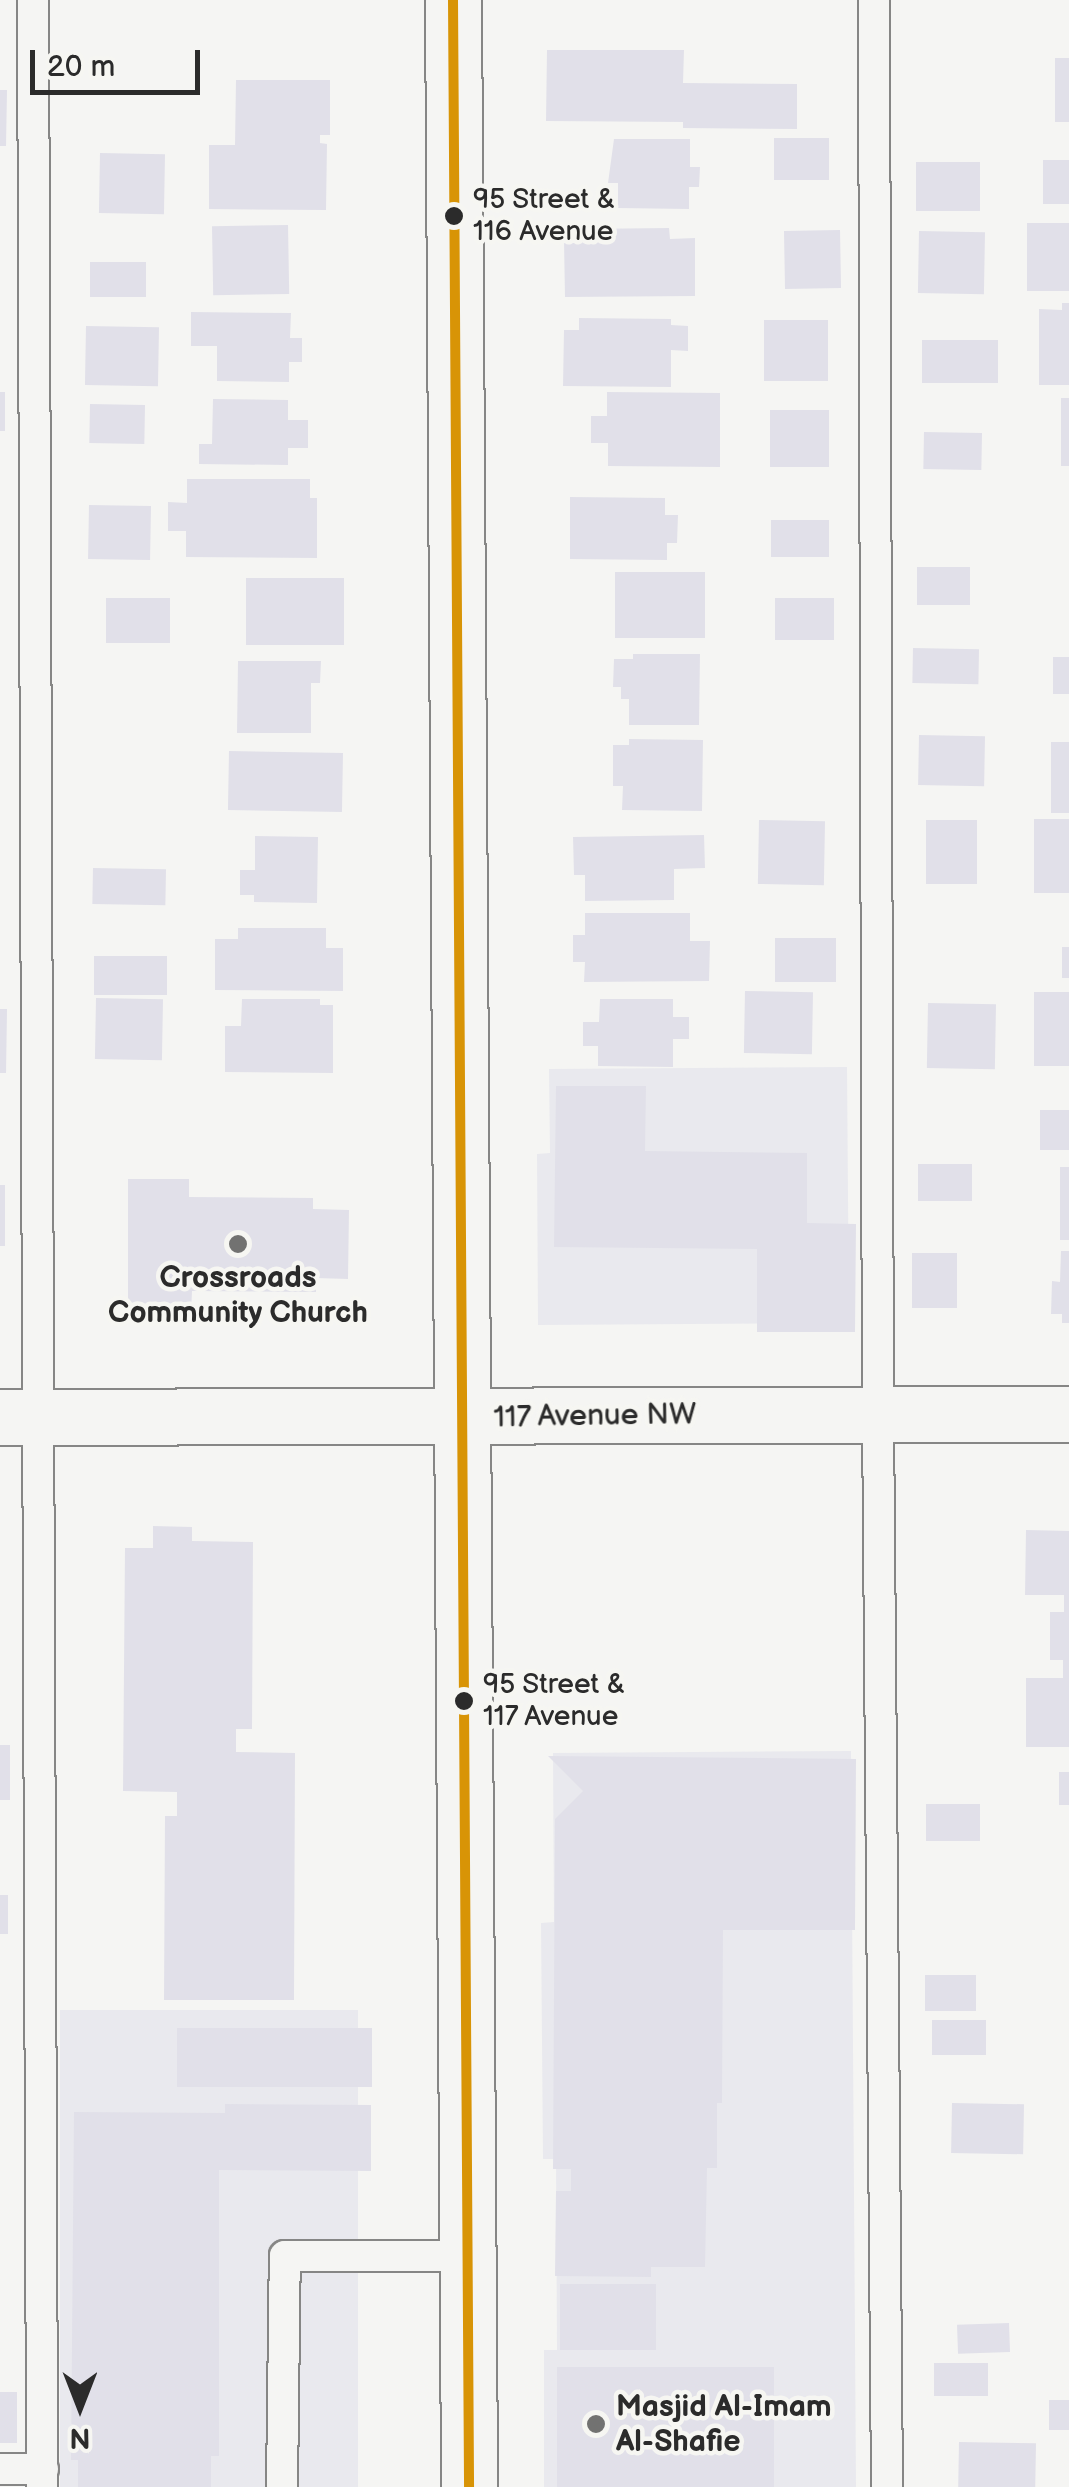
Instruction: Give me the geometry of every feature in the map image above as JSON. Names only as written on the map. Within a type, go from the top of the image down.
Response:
[{"type":"street","points":[[453,0],[469,2487]]},
{"type":"street","name":"117 Avenue NW","points":[[19,1417],[1069,1414]]},
{"type":"lane","points":[[0,2469],[42,2478],[19,1417],[33,0]]},
{"type":"lane","points":[[874,0],[878,1414],[887,2487]]},
{"type":"lane","points":[[282,2487],[285,2256],[468,2256]]},
{"type":"shaded area","points":[[847,1067],[849,1323],[538,1325],[537,1154],[550,1153],[549,1069]]},
{"type":"shaded area","points":[[851,1751],[856,2487],[544,2487],[544,2350],[557,2350],[556,2159],[543,2159],[541,1923],[554,1922],[553,1753]]},
{"type":"shaded area","points":[[60,2010],[358,2010],[358,2487],[60,2487]]},
{"type":"building","points":[[547,50],[684,50],[683,83],[797,84],[797,129],[683,128],[683,122],[546,121]]},
{"type":"building","points":[[1055,58],[1069,58],[1069,122],[1055,122]]},
{"type":"building","points":[[236,80],[330,80],[330,135],[320,135],[320,143],[327,144],[326,210],[209,209],[209,145],[235,145]]},
{"type":"building","points":[[0,90],[7,90],[6,146],[0,146]]},
{"type":"building","points":[[774,138],[829,138],[829,180],[774,180]]},
{"type":"building","points":[[614,139],[690,139],[690,167],[700,167],[699,187],[689,187],[689,209],[618,208],[618,183],[608,183]]},
{"type":"building","points":[[100,153],[165,154],[164,214],[99,213]]},
{"type":"building","points":[[1043,160],[1069,160],[1069,204],[1043,204]]},
{"type":"building","points":[[916,162],[980,162],[980,211],[916,211]]},
{"type":"building","points":[[1027,223],[1069,223],[1069,291],[1027,291]]},
{"type":"building","points":[[288,225],[289,294],[213,295],[212,226]]},
{"type":"building","points":[[669,228],[670,239],[695,238],[695,296],[565,297],[564,241],[582,241],[582,229]]},
{"type":"building","points":[[840,230],[841,288],[785,289],[784,231]]},
{"type":"building","points":[[919,231],[985,232],[984,294],[918,293]]},
{"type":"building","points":[[90,262],[146,262],[146,297],[90,297]]},
{"type":"building","points":[[1062,303],[1069,303],[1069,385],[1039,385],[1039,309],[1062,310]]},
{"type":"building","points":[[191,312],[291,313],[290,338],[302,338],[302,362],[289,362],[289,382],[217,381],[217,346],[191,346]]},
{"type":"building","points":[[579,318],[671,319],[671,325],[688,326],[688,351],[671,350],[671,387],[563,386],[564,330],[579,330]]},
{"type":"building","points":[[764,320],[828,320],[828,381],[764,381]]},
{"type":"building","points":[[86,326],[159,327],[158,386],[85,385]]},
{"type":"building","points":[[922,340],[998,340],[998,383],[922,383]]},
{"type":"building","points":[[0,392],[5,392],[5,431],[0,431]]},
{"type":"building","points":[[607,392],[720,393],[720,467],[608,466],[608,443],[591,443],[591,416],[607,416]]},
{"type":"building","points":[[1061,398],[1069,398],[1069,466],[1061,466]]},
{"type":"building","points":[[213,399],[288,400],[288,420],[308,420],[308,448],[288,448],[288,465],[199,464],[199,444],[212,444]]},
{"type":"building","points":[[90,404],[145,405],[144,444],[89,443]]},
{"type":"building","points":[[770,410],[829,410],[829,467],[770,467]]},
{"type":"building","points":[[924,432],[982,433],[981,470],[923,469]]},
{"type":"building","points":[[187,479],[310,479],[310,498],[317,498],[317,558],[186,557],[186,531],[168,531],[168,502],[187,503]]},
{"type":"building","points":[[570,497],[665,498],[665,515],[678,515],[677,543],[667,543],[667,560],[570,559]]},
{"type":"building","points":[[89,505],[151,506],[150,560],[88,559]]},
{"type":"building","points":[[771,520],[829,520],[829,557],[771,557]]},
{"type":"building","points":[[917,567],[970,567],[970,605],[917,605]]},
{"type":"building","points":[[615,572],[705,572],[705,638],[615,638]]},
{"type":"building","points":[[246,578],[344,578],[344,645],[246,645]]},
{"type":"building","points":[[106,598],[170,598],[170,643],[106,643]]},
{"type":"building","points":[[775,598],[834,598],[834,640],[775,640]]},
{"type":"building","points":[[913,648],[979,649],[978,684],[912,683]]},
{"type":"building","points":[[633,654],[700,654],[699,725],[629,725],[629,699],[621,699],[621,687],[613,687],[614,659],[633,659]]},
{"type":"building","points":[[1053,657],[1069,657],[1069,694],[1053,694]]},
{"type":"building","points":[[238,661],[321,661],[320,683],[311,683],[311,733],[237,733]]},
{"type":"building","points":[[919,735],[985,736],[984,786],[918,785]]},
{"type":"building","points":[[629,739],[703,740],[702,811],[622,810],[623,786],[613,786],[613,745],[629,745]]},
{"type":"building","points":[[1051,742],[1069,742],[1069,813],[1051,813]]},
{"type":"building","points":[[229,751],[343,753],[342,812],[228,810]]},
{"type":"building","points":[[1034,819],[1069,819],[1069,893],[1034,893]]},
{"type":"building","points":[[759,820],[825,821],[824,885],[758,884]]},
{"type":"building","points":[[926,820],[977,820],[977,884],[926,884]]},
{"type":"building","points":[[704,835],[705,868],[674,869],[674,900],[585,901],[585,875],[574,875],[573,837]]},
{"type":"building","points":[[255,836],[318,837],[317,903],[254,902],[254,895],[240,895],[240,870],[255,870]]},
{"type":"building","points":[[93,868],[166,869],[165,905],[92,904]]},
{"type":"building","points":[[585,913],[690,913],[690,941],[710,941],[709,981],[584,982],[585,962],[573,962],[573,935],[585,935]]},
{"type":"building","points":[[238,928],[326,928],[326,948],[343,948],[343,991],[215,990],[215,939],[238,939]]},
{"type":"building","points":[[775,938],[836,938],[836,982],[775,982]]},
{"type":"building","points":[[1062,947],[1069,947],[1069,978],[1062,978]]},
{"type":"building","points":[[94,956],[167,956],[167,995],[94,995]]},
{"type":"building","points":[[745,991],[813,992],[812,1054],[744,1053]]},
{"type":"building","points":[[1034,992],[1069,992],[1069,1066],[1034,1066]]},
{"type":"building","points":[[96,998],[163,999],[162,1060],[95,1059]]},
{"type":"building","points":[[242,999],[320,999],[320,1005],[333,1005],[333,1073],[225,1072],[225,1026],[241,1026]]},
{"type":"building","points":[[600,999],[673,999],[673,1017],[689,1017],[689,1039],[673,1039],[673,1067],[598,1066],[598,1046],[583,1046],[583,1022],[599,1022]]},
{"type":"building","points":[[928,1003],[996,1004],[995,1069],[927,1068]]},
{"type":"building","points":[[0,1009],[7,1009],[6,1073],[0,1073]]},
{"type":"building","points":[[556,1086],[646,1086],[645,1151],[807,1153],[807,1223],[856,1224],[855,1332],[757,1332],[757,1249],[554,1247]]},
{"type":"building","points":[[1040,1110],[1069,1110],[1069,1150],[1040,1150]]},
{"type":"building","points":[[918,1164],[972,1164],[972,1201],[918,1201]]},
{"type":"building","points":[[1060,1167],[1069,1167],[1069,1240],[1060,1240]]},
{"type":"building","name":"Crossroads Community Church","points":[[128,1179],[189,1179],[189,1197],[313,1198],[313,1209],[349,1210],[348,1279],[316,1278],[316,1292],[192,1291],[191,1314],[128,1314]]},
{"type":"building","points":[[0,1185],[5,1185],[5,1246],[0,1246]]},
{"type":"building","points":[[1061,1251],[1069,1251],[1069,1323],[1062,1323],[1062,1314],[1051,1314],[1052,1281],[1060,1282]]},
{"type":"building","points":[[912,1253],[957,1253],[957,1308],[912,1308]]},
{"type":"building","points":[[153,1526],[192,1527],[192,1541],[253,1542],[252,1729],[236,1729],[236,1752],[295,1753],[294,2000],[164,2000],[165,1816],[177,1816],[177,1792],[123,1791],[125,1548],[153,1548]]},
{"type":"building","points":[[1026,1530],[1069,1531],[1069,1747],[1026,1747],[1026,1678],[1063,1678],[1063,1660],[1050,1660],[1050,1612],[1064,1612],[1064,1595],[1025,1595]]},
{"type":"building","points":[[0,1745],[10,1745],[10,1800],[0,1800]]},
{"type":"building","points":[[548,1756],[856,1759],[855,1930],[723,1930],[722,2103],[717,2103],[717,2168],[707,2168],[705,2267],[651,2267],[651,2277],[555,2276],[556,2191],[571,2191],[571,2169],[553,2169],[555,1819],[583,1791]]},
{"type":"building","points":[[1059,1772],[1069,1772],[1069,1805],[1059,1805]]},
{"type":"building","points":[[926,1804],[980,1804],[980,1841],[926,1841]]},
{"type":"building","points":[[0,1895],[8,1895],[8,1934],[0,1934]]},
{"type":"building","points":[[925,1975],[976,1975],[976,2011],[925,2011]]},
{"type":"building","points":[[932,2020],[986,2020],[986,2055],[932,2055]]},
{"type":"building","points":[[177,2028],[372,2028],[372,2087],[177,2087]]},
{"type":"building","points":[[952,2103],[1024,2104],[1023,2154],[951,2153]]},
{"type":"building","points":[[225,2104],[371,2105],[371,2171],[219,2170],[219,2456],[211,2456],[211,2487],[78,2487],[78,2460],[71,2460],[74,2112],[225,2113]]},
{"type":"building","points":[[560,2284],[656,2284],[656,2350],[560,2350]]},
{"type":"building","points":[[1009,2323],[1010,2352],[958,2354],[957,2325]]},
{"type":"building","points":[[934,2363],[988,2363],[988,2396],[934,2396]]},
{"type":"building","points":[[557,2367],[774,2367],[774,2487],[557,2487]]},
{"type":"building","points":[[0,2392],[17,2392],[17,2443],[0,2443]]},
{"type":"building","points":[[1049,2400],[1069,2400],[1069,2430],[1049,2430]]},
{"type":"building","points":[[959,2442],[1036,2443],[1035,2487],[958,2487]]},
{"type":"transit line","points":[[453,0],[469,2487]]},
{"type":"place","name":"95 Street & 116 Avenue","points":[[454,216]]},
{"type":"place","name":"Crossroads Community Church","points":[[238,1244]]},
{"type":"place","name":"95 Street & 117 Avenue","points":[[464,1701]]},
{"type":"place","name":"Masjid Al-Imam Al-Shafie","points":[[596,2424]]}]
